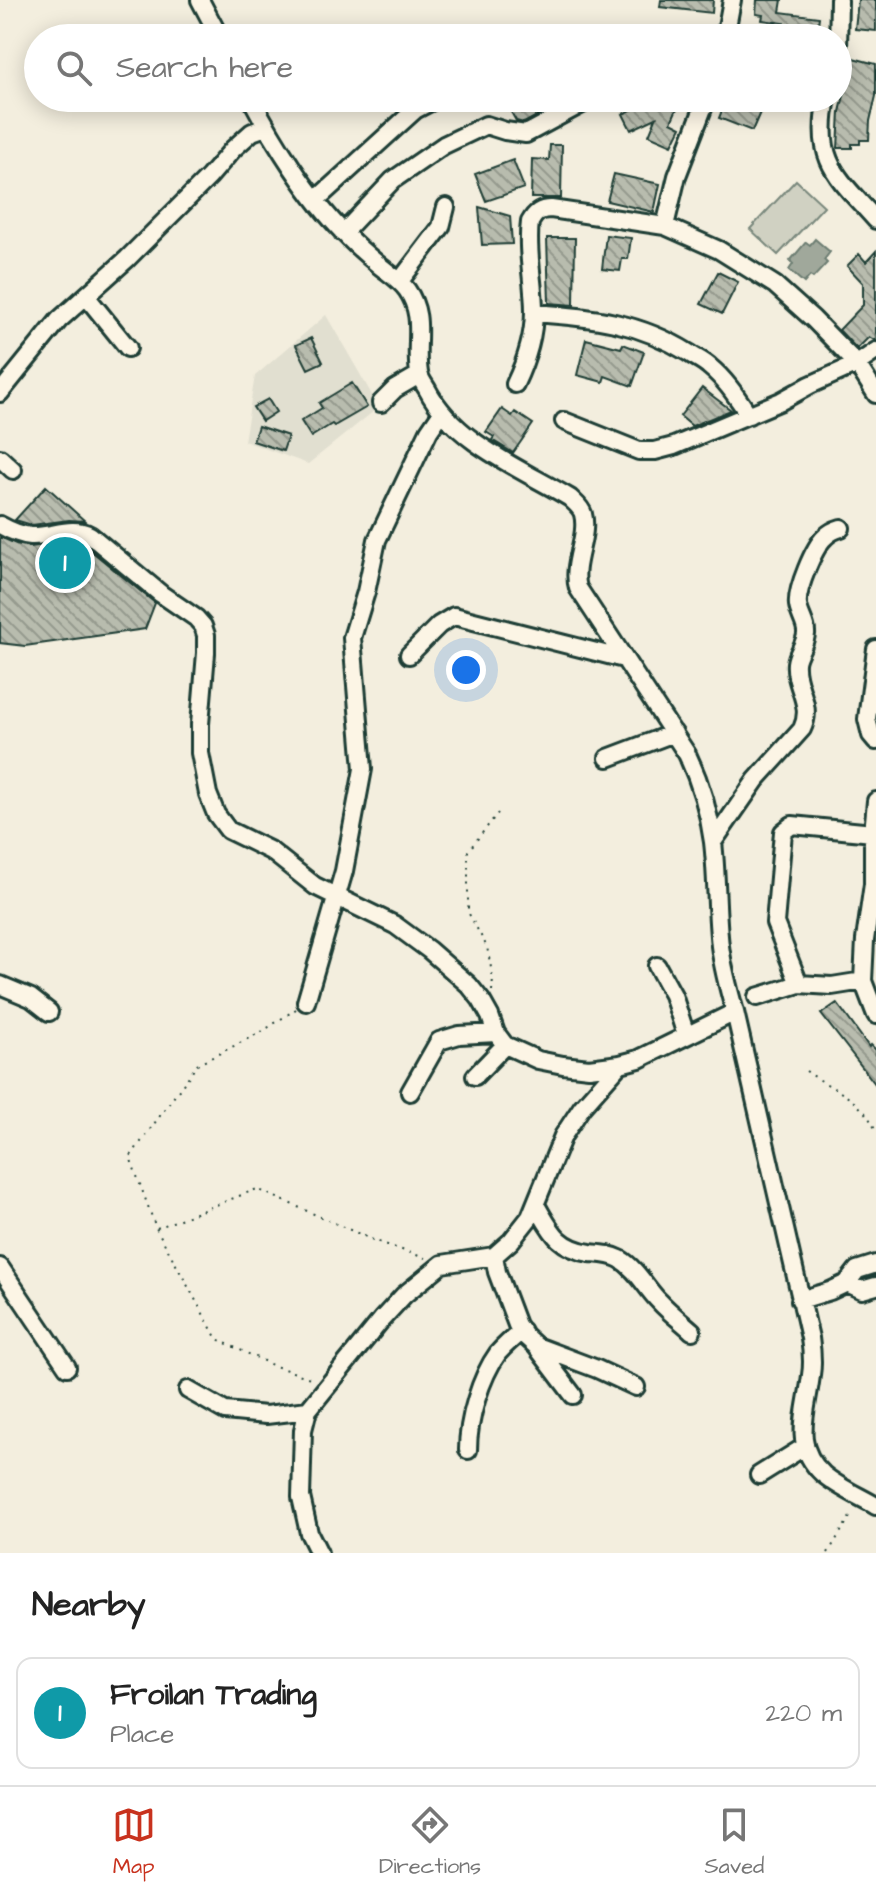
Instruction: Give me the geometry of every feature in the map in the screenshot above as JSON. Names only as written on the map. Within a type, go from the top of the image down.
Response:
[{"type":"street","points":[[200,0],[213,24]]},
{"type":"street","points":[[728,24],[732,0]]},
{"type":"street","points":[[839,0],[839,24]]},
{"type":"street","points":[[258,112],[316,200],[343,233],[400,281],[416,306],[419,375],[442,412],[481,446],[570,498],[583,514],[576,570],[578,588],[687,754],[706,804],[713,842],[725,976],[813,1357],[803,1427],[804,1447],[811,1461],[825,1476],[869,1502]]},
{"type":"street","points":[[316,200],[413,112]]},
{"type":"street","points":[[343,233],[393,180],[444,145],[486,125],[526,134],[567,112]]},
{"type":"street","points":[[665,226],[677,176],[702,112]]},
{"type":"street","points":[[825,112],[822,133],[830,165],[876,220]]},
{"type":"street","points":[[0,393],[59,320],[127,259],[233,149],[252,132],[266,127]]},
{"type":"street","points":[[400,281],[441,227],[446,207]]},
{"type":"street","points":[[515,384],[527,359],[532,336],[534,313],[530,222],[543,209],[551,209],[665,226],[719,250],[775,285],[813,319],[857,364],[876,394]]},
{"type":"street","points":[[86,296],[128,348]]},
{"type":"street","points":[[534,313],[578,316],[628,325],[670,341],[711,367],[749,415]]},
{"type":"street","points":[[564,421],[639,451],[655,451],[749,415],[857,364],[876,351]]},
{"type":"street","points":[[381,403],[395,389],[419,375]]},
{"type":"street","points":[[306,1002],[344,871],[363,769],[352,638],[377,540],[422,445],[442,412]]},
{"type":"street","points":[[0,458],[13,470]]},
{"type":"street","points":[[0,525],[10,531],[32,536],[81,530],[196,618],[206,635],[199,739],[208,794],[216,814],[228,830],[271,851],[315,886],[395,925],[450,967],[481,1000],[501,1039]]},
{"type":"street","points":[[713,842],[756,780],[805,723],[807,712],[796,665],[806,630],[798,596],[820,542],[827,534],[841,528]]},
{"type":"street","points":[[409,655],[439,625],[454,616],[624,659]]},
{"type":"street","points":[[876,649],[867,719],[876,741]]},
{"type":"street","points":[[608,758],[674,733]]},
{"type":"street","points":[[876,801],[873,833],[875,886],[865,940],[863,981],[876,1015]]},
{"type":"street","points":[[799,984],[775,923],[783,832],[792,825],[873,833]]},
{"type":"street","points":[[657,966],[673,995],[686,1035]]},
{"type":"street","points":[[757,997],[799,984],[832,986],[863,981]]},
{"type":"street","points":[[0,985],[31,998],[49,1012]]},
{"type":"street","points":[[410,1092],[439,1041],[459,1035],[501,1039],[538,1060],[589,1068],[639,1059],[735,1012]]},
{"type":"street","points":[[475,1076],[501,1039]]},
{"type":"street","points":[[319,1553],[309,1533],[301,1497],[303,1430],[308,1410],[404,1295],[442,1264],[494,1256],[511,1241],[536,1205],[563,1136],[582,1107],[620,1064]]},
{"type":"street","points":[[536,1205],[563,1244],[575,1250],[620,1259],[657,1300],[692,1331]]},
{"type":"street","points":[[494,1256],[517,1325],[573,1395]]},
{"type":"street","points":[[800,1300],[847,1283],[857,1270],[876,1264]]},
{"type":"street","points":[[0,1267],[67,1367]]},
{"type":"street","points":[[847,1283],[862,1290],[876,1286]]},
{"type":"street","points":[[468,1450],[470,1422],[488,1370],[506,1344],[522,1331]]},
{"type":"street","points":[[536,1346],[636,1387]]},
{"type":"street","points":[[188,1390],[225,1411],[266,1415],[308,1410]]},
{"type":"street","points":[[759,1475],[804,1447]]},
{"type":"path","points":[[492,991],[493,978],[487,947],[468,912],[468,851],[498,813]]},
{"type":"path","points":[[306,1002],[263,1031],[197,1065],[130,1157],[156,1228],[217,1339],[272,1365],[329,1384]]},
{"type":"path","points":[[806,1071],[858,1104],[876,1131]]},
{"type":"path","points":[[156,1228],[257,1189],[373,1240],[442,1264]]},
{"type":"path","points":[[828,1553],[869,1502]]},
{"type":"shaded area","points":[[796,180],[824,206],[778,255],[750,229]]},
{"type":"shaded area","points":[[815,239],[830,252],[824,260],[827,263],[804,283],[789,270],[793,264],[790,261],[806,242],[810,245]]},
{"type":"shaded area","points":[[326,315],[379,407],[308,464],[244,441],[255,376]]},
{"type":"building","points":[[661,0],[713,0],[712,13],[660,7]]},
{"type":"building","points":[[757,0],[782,0],[780,12],[819,17],[818,24],[784,24],[762,20],[763,15],[756,14]]},
{"type":"building","points":[[858,0],[876,0],[876,31],[855,29]]},
{"type":"building","points":[[853,58],[876,64],[876,96],[869,140],[860,140],[860,144],[852,144],[852,148],[838,148],[840,112],[852,112]]},
{"type":"building","points":[[511,112],[544,112],[524,123],[516,121]]},
{"type":"building","points":[[675,112],[671,122],[681,127],[672,145],[649,135],[656,118],[631,130],[623,114]]},
{"type":"building","points":[[721,112],[760,112],[752,131],[719,118]]},
{"type":"building","points":[[550,145],[562,145],[561,198],[531,198],[532,159],[549,160]]},
{"type":"building","points":[[513,160],[524,188],[486,201],[475,174]]},
{"type":"building","points":[[614,174],[660,184],[654,212],[607,201]]},
{"type":"building","points":[[479,207],[510,216],[512,244],[482,245]]},
{"type":"building","points":[[606,235],[631,238],[628,259],[622,259],[620,271],[602,269]]},
{"type":"building","points":[[547,238],[575,238],[574,305],[549,303]]},
{"type":"building","points":[[876,251],[876,340],[869,337],[857,349],[839,330],[863,305],[863,283],[847,266],[859,254],[866,262]]},
{"type":"building","points":[[718,272],[738,282],[722,314],[701,304]]},
{"type":"building","points":[[311,338],[323,362],[308,369],[296,345]]},
{"type":"building","points":[[586,339],[621,348],[623,344],[644,352],[632,386],[605,376],[603,382],[577,375]]},
{"type":"building","points":[[352,383],[367,407],[311,437],[301,421],[322,408],[319,403]]},
{"type":"building","points":[[702,388],[731,410],[692,426],[680,416]]},
{"type":"building","points":[[268,399],[276,412],[262,421],[253,407]]},
{"type":"building","points":[[502,409],[512,416],[515,412],[533,424],[513,453],[492,440],[494,437],[486,432]]},
{"type":"building","points":[[258,426],[288,436],[283,451],[253,441]]},
{"type":"building","points":[[46,486],[85,521],[32,525],[15,520]]},
{"type":"building","points":[[0,537],[30,547],[69,542],[84,545],[155,603],[145,629],[25,646],[0,643]]},
{"type":"building","points":[[837,1003],[869,1047],[871,1045],[876,1050],[876,1085],[821,1014]]},
{"type":"place","name":"Froilan Trading","points":[[65,563]]}]
